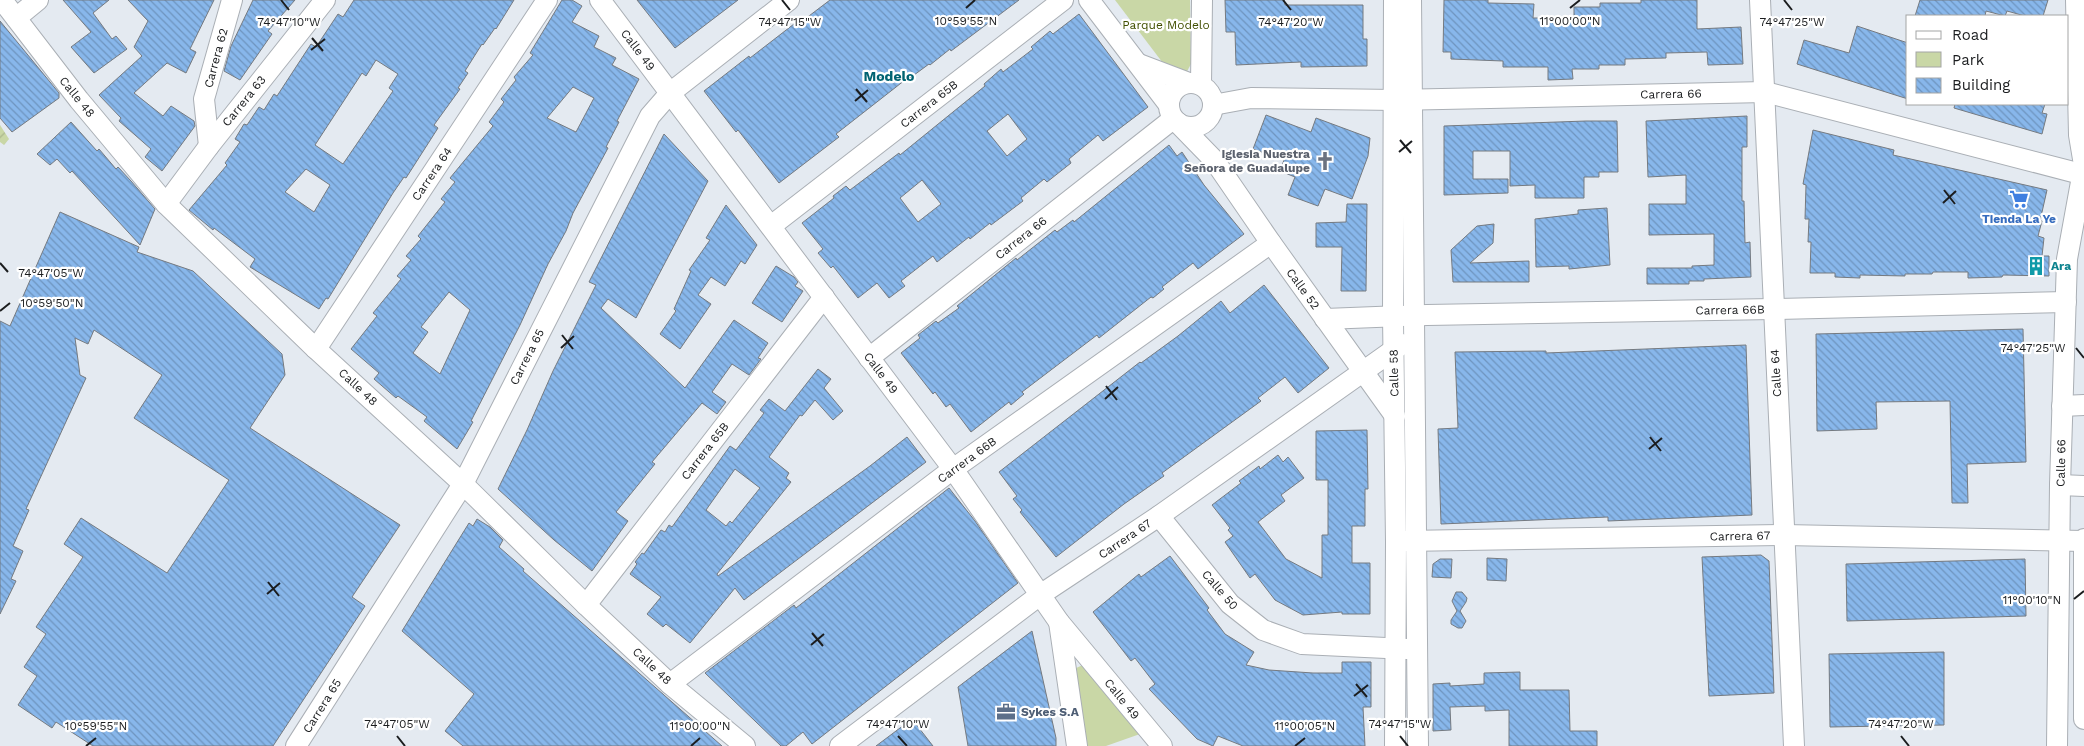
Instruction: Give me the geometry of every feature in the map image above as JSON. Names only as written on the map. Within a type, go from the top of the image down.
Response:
[{"type":"street","name":"Calle 48","points":[[2,0],[80,100],[166,204],[316,349],[462,484],[670,684],[745,746]]},
{"type":"street","points":[[16,18],[38,0]]},
{"type":"street","name":"Carrera 62","points":[[208,146],[204,99],[232,0]]},
{"type":"street","name":"Carrera 63","points":[[166,204],[208,146],[325,0]]},
{"type":"street","name":"Carrera 64","points":[[316,349],[547,0]]},
{"type":"street","name":"Calle 49","points":[[600,0],[953,469],[1059,622],[1162,746]]},
{"type":"street","name":"Carrera 65","points":[[296,746],[462,484],[650,116],[670,93],[789,0]]},
{"type":"street","name":"Carrera 65B","points":[[771,226],[1063,0]]},
{"type":"street","name":"Calle 52","points":[[1089,0],[1139,64],[1173,115],[1214,160],[1395,416]]},
{"type":"street","points":[[1198,85],[1202,0]]},
{"type":"street","name":"Calle 58","points":[[1394,0],[1403,100],[1414,315],[1406,541],[1394,649],[1394,746]]},
{"type":"street","name":"Calle 58","points":[[1411,0],[1403,100],[1393,316],[1395,416],[1417,649],[1418,746]]},
{"type":"street","name":"Calle 64","points":[[1760,0],[1794,746]]},
{"type":"street","name":"Calle 66","points":[[2057,746],[2060,485],[2067,259],[2083,174],[2079,135],[2082,121],[2076,0]]},
{"type":"street","points":[[1139,64],[1198,85],[1213,98],[1214,160]]},
{"type":"street","points":[[1198,85],[1179,86],[1173,92],[1173,115],[1183,126],[1196,127],[1207,120],[1212,110]]},
{"type":"street","name":"Carrera 66","points":[[1198,85],[1252,98],[1403,100],[1765,92],[2083,174]]},
{"type":"street","name":"Carrera 66","points":[[1212,110],[1252,98]]},
{"type":"street","name":"Carrera 66","points":[[869,358],[1173,115]]},
{"type":"street","name":"Carrera 66B","points":[[670,684],[953,469],[1271,243]]},
{"type":"street","name":"Carrera 65B","points":[[586,605],[824,297]]},
{"type":"street","name":"Carrera 66B","points":[[1393,316],[2066,302]]},
{"type":"street","points":[[1325,319],[1393,316]]},
{"type":"street","name":"Carrera 67","points":[[840,746],[1040,596],[1159,516],[1414,336]]},
{"type":"street","points":[[2062,406],[2084,405]]},
{"type":"street","points":[[2060,485],[2084,486]]},
{"type":"street","name":"Calle 50","points":[[1159,516],[1230,604],[1263,630],[1302,644],[1417,649]]},
{"type":"street","name":"Carrera 67","points":[[1406,541],[1784,535],[2084,540]]},
{"type":"street","points":[[2084,540],[2084,719]]},
{"type":"street","points":[[1059,622],[1076,746]]},
{"type":"street","points":[[2058,649],[2084,649]]},
{"type":"green space","name":"Parque Modelo","points":[[1115,0],[1190,0],[1191,64],[1185,75],[1169,71]]},
{"type":"green space","points":[[0,125],[9,139],[4,145],[0,142]]},
{"type":"green space","points":[[1085,664],[1140,734],[1106,746],[1083,746],[1074,669]]},
{"type":"building","points":[[63,0],[109,0],[93,13],[112,39],[116,36],[127,49],[94,73],[71,47],[91,32]]},
{"type":"building","points":[[128,0],[214,0],[190,49],[196,52],[186,73],[167,63],[134,93],[163,116],[171,106],[194,121],[195,126],[162,171],[145,157],[151,149],[119,121],[121,118],[99,95],[142,56],[134,47],[148,21]]},
{"type":"building","points":[[253,0],[295,0],[268,31],[272,34],[240,80],[224,71],[231,46]]},
{"type":"building","points":[[354,0],[514,0],[496,29],[482,44],[465,71],[468,73],[458,88],[460,89],[434,125],[438,128],[406,178],[404,177],[393,193],[328,299],[326,298],[319,309],[250,267],[255,259],[214,228],[213,230],[189,210],[227,165],[225,163],[240,142],[235,139],[244,124],[247,125],[259,107],[264,110],[274,94],[277,96],[311,44],[316,47],[338,14],[343,17]],"holes":[[[376,60],[398,74],[389,88],[393,91],[343,164],[315,145],[362,73],[366,76]],[[306,169],[330,185],[314,212],[285,192]]]},
{"type":"building","points":[[562,0],[572,0],[582,6],[572,22],[599,36],[594,47],[616,58],[612,65],[639,79],[617,121],[619,122],[606,147],[608,148],[573,213],[520,325],[471,421],[473,422],[457,449],[424,421],[427,417],[398,396],[396,398],[374,379],[379,373],[351,349],[377,316],[373,313],[401,279],[397,276],[411,260],[406,256],[421,239],[418,236],[445,202],[441,199],[455,182],[450,178],[493,126],[489,122],[504,102],[501,99],[516,80],[514,77],[533,55],[530,53]],"holes":[[[573,87],[594,98],[576,132],[547,118]],[[449,292],[470,310],[440,374],[413,353],[428,332],[421,327]]]},
{"type":"building","points":[[637,0],[738,0],[675,48]]},
{"type":"building","points":[[830,0],[1019,0],[951,51],[950,49],[930,65],[905,80],[836,134],[839,137],[779,183],[738,130],[736,132],[704,91],[803,17],[805,19]]},
{"type":"building","points":[[1225,0],[1284,0],[1285,5],[1363,5],[1363,39],[1367,39],[1367,66],[1301,67],[1301,62],[1236,65],[1235,32],[1226,32]]},
{"type":"building","points":[[1444,0],[1488,0],[1488,3],[1534,4],[1533,18],[1574,18],[1574,7],[1600,7],[1600,3],[1641,3],[1641,0],[1697,0],[1697,29],[1741,27],[1743,64],[1708,65],[1707,52],[1666,53],[1666,58],[1625,59],[1625,65],[1599,65],[1599,69],[1572,69],[1573,79],[1548,80],[1548,67],[1503,67],[1503,61],[1451,59],[1451,52],[1443,52]]},
{"type":"building","points":[[1920,0],[2048,0],[2043,15],[2021,15],[2007,11],[2005,15],[2001,15],[1986,11],[1985,15],[1915,15]]},
{"type":"building","points":[[1079,14],[1148,107],[1103,141],[1098,135],[1069,159],[1071,163],[1047,182],[1044,179],[1021,198],[1023,201],[991,225],[990,223],[970,239],[969,237],[937,262],[933,256],[901,281],[905,286],[889,298],[877,283],[858,298],[833,266],[831,268],[818,253],[823,249],[802,223],[846,186],[850,190],[899,153],[900,155],[985,86],[984,84],[1001,69],[1003,72],[1033,49],[1031,47],[1050,31],[1053,34]],"holes":[[[1008,114],[1027,139],[1007,156],[987,131]],[[922,180],[941,204],[918,222],[900,198]]]},
{"type":"building","points":[[0,21],[59,93],[59,98],[12,132],[0,118]]},
{"type":"building","points":[[1857,26],[1906,42],[1906,98],[1797,64],[1804,40],[1849,53]]},
{"type":"building","points":[[1955,105],[2045,105],[2042,113],[2047,114],[2042,134],[1954,108]]},
{"type":"building","name":"Iglesia Nuestra Señora de Guadalupe","points":[[1266,115],[1311,132],[1316,118],[1370,138],[1368,156],[1352,199],[1325,189],[1318,206],[1288,195],[1295,177],[1280,171],[1284,160],[1253,149]]},
{"type":"building","points":[[1747,116],[1747,147],[1742,147],[1742,201],[1744,201],[1745,243],[1750,242],[1751,277],[1704,279],[1704,281],[1689,281],[1689,284],[1647,284],[1647,268],[1692,268],[1692,266],[1714,265],[1714,234],[1649,235],[1649,204],[1686,204],[1686,175],[1648,177],[1646,121]]},
{"type":"building","points":[[1617,121],[1618,172],[1599,172],[1599,177],[1584,177],[1584,198],[1535,198],[1535,185],[1510,186],[1510,151],[1473,151],[1473,179],[1508,179],[1508,193],[1444,195],[1444,126]]},
{"type":"building","points":[[71,122],[97,151],[99,149],[116,169],[118,167],[155,209],[140,245],[72,171],[70,173],[57,159],[50,165],[37,154]]},
{"type":"building","points":[[1813,130],[1894,150],[1893,155],[2047,190],[2038,236],[2044,238],[2042,256],[2049,256],[2049,276],[2003,275],[2002,277],[1968,278],[1968,272],[1933,272],[1932,274],[1905,274],[1905,276],[1860,275],[1860,278],[1835,277],[1835,273],[1810,273],[1811,242],[1808,242],[1809,219],[1805,219],[1806,185],[1803,184]]},
{"type":"building","points":[[664,134],[708,181],[636,318],[608,299],[601,308],[685,388],[734,320],[768,343],[758,358],[761,359],[749,375],[732,364],[712,392],[726,402],[717,414],[702,403],[652,462],[655,464],[616,512],[628,521],[592,571],[554,540],[498,489],[553,371],[596,285],[589,282]]},
{"type":"building","points":[[1169,145],[1177,156],[1182,152],[1204,185],[1244,234],[1198,269],[1193,263],[1162,287],[1164,289],[1153,298],[1151,297],[1099,338],[1097,335],[1022,392],[1024,394],[1011,405],[1009,402],[971,432],[950,404],[946,407],[935,392],[933,394],[901,353],[920,338],[918,335],[936,321],[938,323],[959,308],[957,306],[1016,258],[1017,260],[1055,230],[1057,232],[1073,220],[1074,222]]},
{"type":"building","points":[[1347,204],[1367,204],[1366,291],[1341,291],[1342,247],[1316,247],[1316,223],[1346,222]]},
{"type":"building","points":[[726,205],[757,245],[745,264],[741,261],[725,286],[711,277],[698,295],[711,304],[680,349],[660,334],[676,311],[674,309],[691,271],[689,270],[710,240],[706,238]]},
{"type":"building","points":[[1607,208],[1610,265],[1569,269],[1569,266],[1536,267],[1535,219],[1578,214],[1578,210]]},
{"type":"building","points":[[60,212],[139,247],[137,252],[193,271],[282,354],[285,375],[250,428],[400,525],[352,597],[365,606],[273,746],[93,746],[56,722],[52,728],[18,705],[37,676],[24,667],[46,634],[36,627],[83,557],[64,544],[81,518],[167,573],[229,480],[134,418],[162,375],[94,330],[88,344],[75,338],[80,375],[86,378],[26,509],[29,510],[13,546],[23,551],[11,579],[16,581],[0,614],[0,321],[10,326]]},
{"type":"building","points":[[1494,224],[1493,243],[1470,263],[1529,261],[1529,282],[1453,282],[1451,250],[1477,226]]},
{"type":"building","points":[[776,266],[794,277],[798,282],[795,286],[803,291],[782,322],[752,303]]},
{"type":"building","points":[[1264,285],[1329,368],[1298,393],[1285,377],[1258,398],[1261,401],[1162,473],[1164,476],[1124,504],[1056,557],[1020,512],[1022,510],[1013,499],[1017,496],[999,472],[1221,301],[1230,313]]},
{"type":"building","points":[[2023,329],[2026,462],[1967,464],[1968,503],[1952,503],[1950,401],[1876,402],[1877,429],[1817,431],[1816,334]]},
{"type":"building","points":[[1746,345],[1752,515],[1608,521],[1608,517],[1441,524],[1438,429],[1458,428],[1455,352],[1546,351],[1546,353]]},
{"type":"building","points":[[818,369],[831,379],[824,388],[843,411],[833,420],[815,400],[802,416],[800,415],[769,457],[789,473],[786,478],[791,482],[717,574],[718,576],[907,437],[926,462],[744,600],[735,588],[690,643],[666,624],[663,627],[647,614],[661,597],[630,574],[637,564],[635,562],[642,553],[644,554],[661,530],[665,532],[669,525],[672,527],[730,446],[736,450],[764,413],[760,410],[769,399],[785,411]],"holes":[[[735,469],[760,488],[732,523],[730,521],[726,526],[706,510]]]},
{"type":"building","points":[[1367,430],[1368,489],[1365,489],[1365,526],[1352,526],[1352,563],[1370,563],[1370,614],[1342,614],[1342,612],[1303,615],[1275,600],[1255,574],[1250,578],[1225,542],[1233,536],[1228,530],[1230,528],[1212,505],[1241,483],[1239,481],[1259,466],[1260,469],[1278,455],[1283,462],[1288,457],[1304,478],[1281,495],[1285,501],[1258,522],[1286,559],[1322,578],[1322,535],[1328,535],[1328,480],[1316,480],[1316,431]]},
{"type":"building","points":[[949,488],[975,521],[1018,583],[812,744],[803,732],[786,746],[781,746],[705,673],[794,605],[796,608]]},
{"type":"building","points":[[477,519],[490,527],[503,540],[499,547],[524,569],[523,571],[722,746],[463,746],[445,731],[474,694],[402,631],[469,523],[473,526]]},
{"type":"building","points":[[1761,555],[1769,561],[1774,693],[1709,696],[1702,557]]},
{"type":"building","points":[[1170,556],[1209,608],[1207,610],[1225,634],[1254,652],[1246,665],[1269,670],[1342,673],[1342,662],[1371,662],[1371,707],[1363,707],[1365,746],[1243,746],[1218,736],[1213,746],[1197,739],[1149,689],[1155,684],[1135,658],[1131,661],[1093,612],[1139,574],[1141,577]]},
{"type":"building","points":[[1487,558],[1507,559],[1506,581],[1487,580]]},
{"type":"building","points":[[1440,559],[1452,559],[1451,578],[1432,577],[1433,564]]},
{"type":"building","points":[[2025,559],[2026,616],[1847,621],[1846,564]]},
{"type":"building","points":[[1456,592],[1462,592],[1467,598],[1460,611],[1466,621],[1462,628],[1451,624],[1451,620],[1457,611],[1452,601]]},
{"type":"building","name":"Sykes S.A","points":[[1032,631],[1056,738],[1056,746],[968,746],[958,687]]},
{"type":"building","points":[[1944,652],[1944,725],[1830,727],[1829,654]]},
{"type":"building","points":[[1520,672],[1520,690],[1569,690],[1570,731],[1597,731],[1597,746],[1509,746],[1509,710],[1485,711],[1485,706],[1450,707],[1451,730],[1433,731],[1433,684],[1450,683],[1450,686],[1484,684],[1484,673]]},
{"type":"building","points":[[912,719],[933,746],[876,746]]},
{"type":"place","name":"Iglesia Nuestra Señora de Guadalupe","points":[[1325,161]]},
{"type":"place","name":"Tienda La Ye","points":[[2019,199]]},
{"type":"place","name":"Ara","points":[[2036,266]]},
{"type":"place","name":"Sykes S.A","points":[[1006,712]]},
{"type":"district","name":"Modelo","points":[[889,76]]}]
